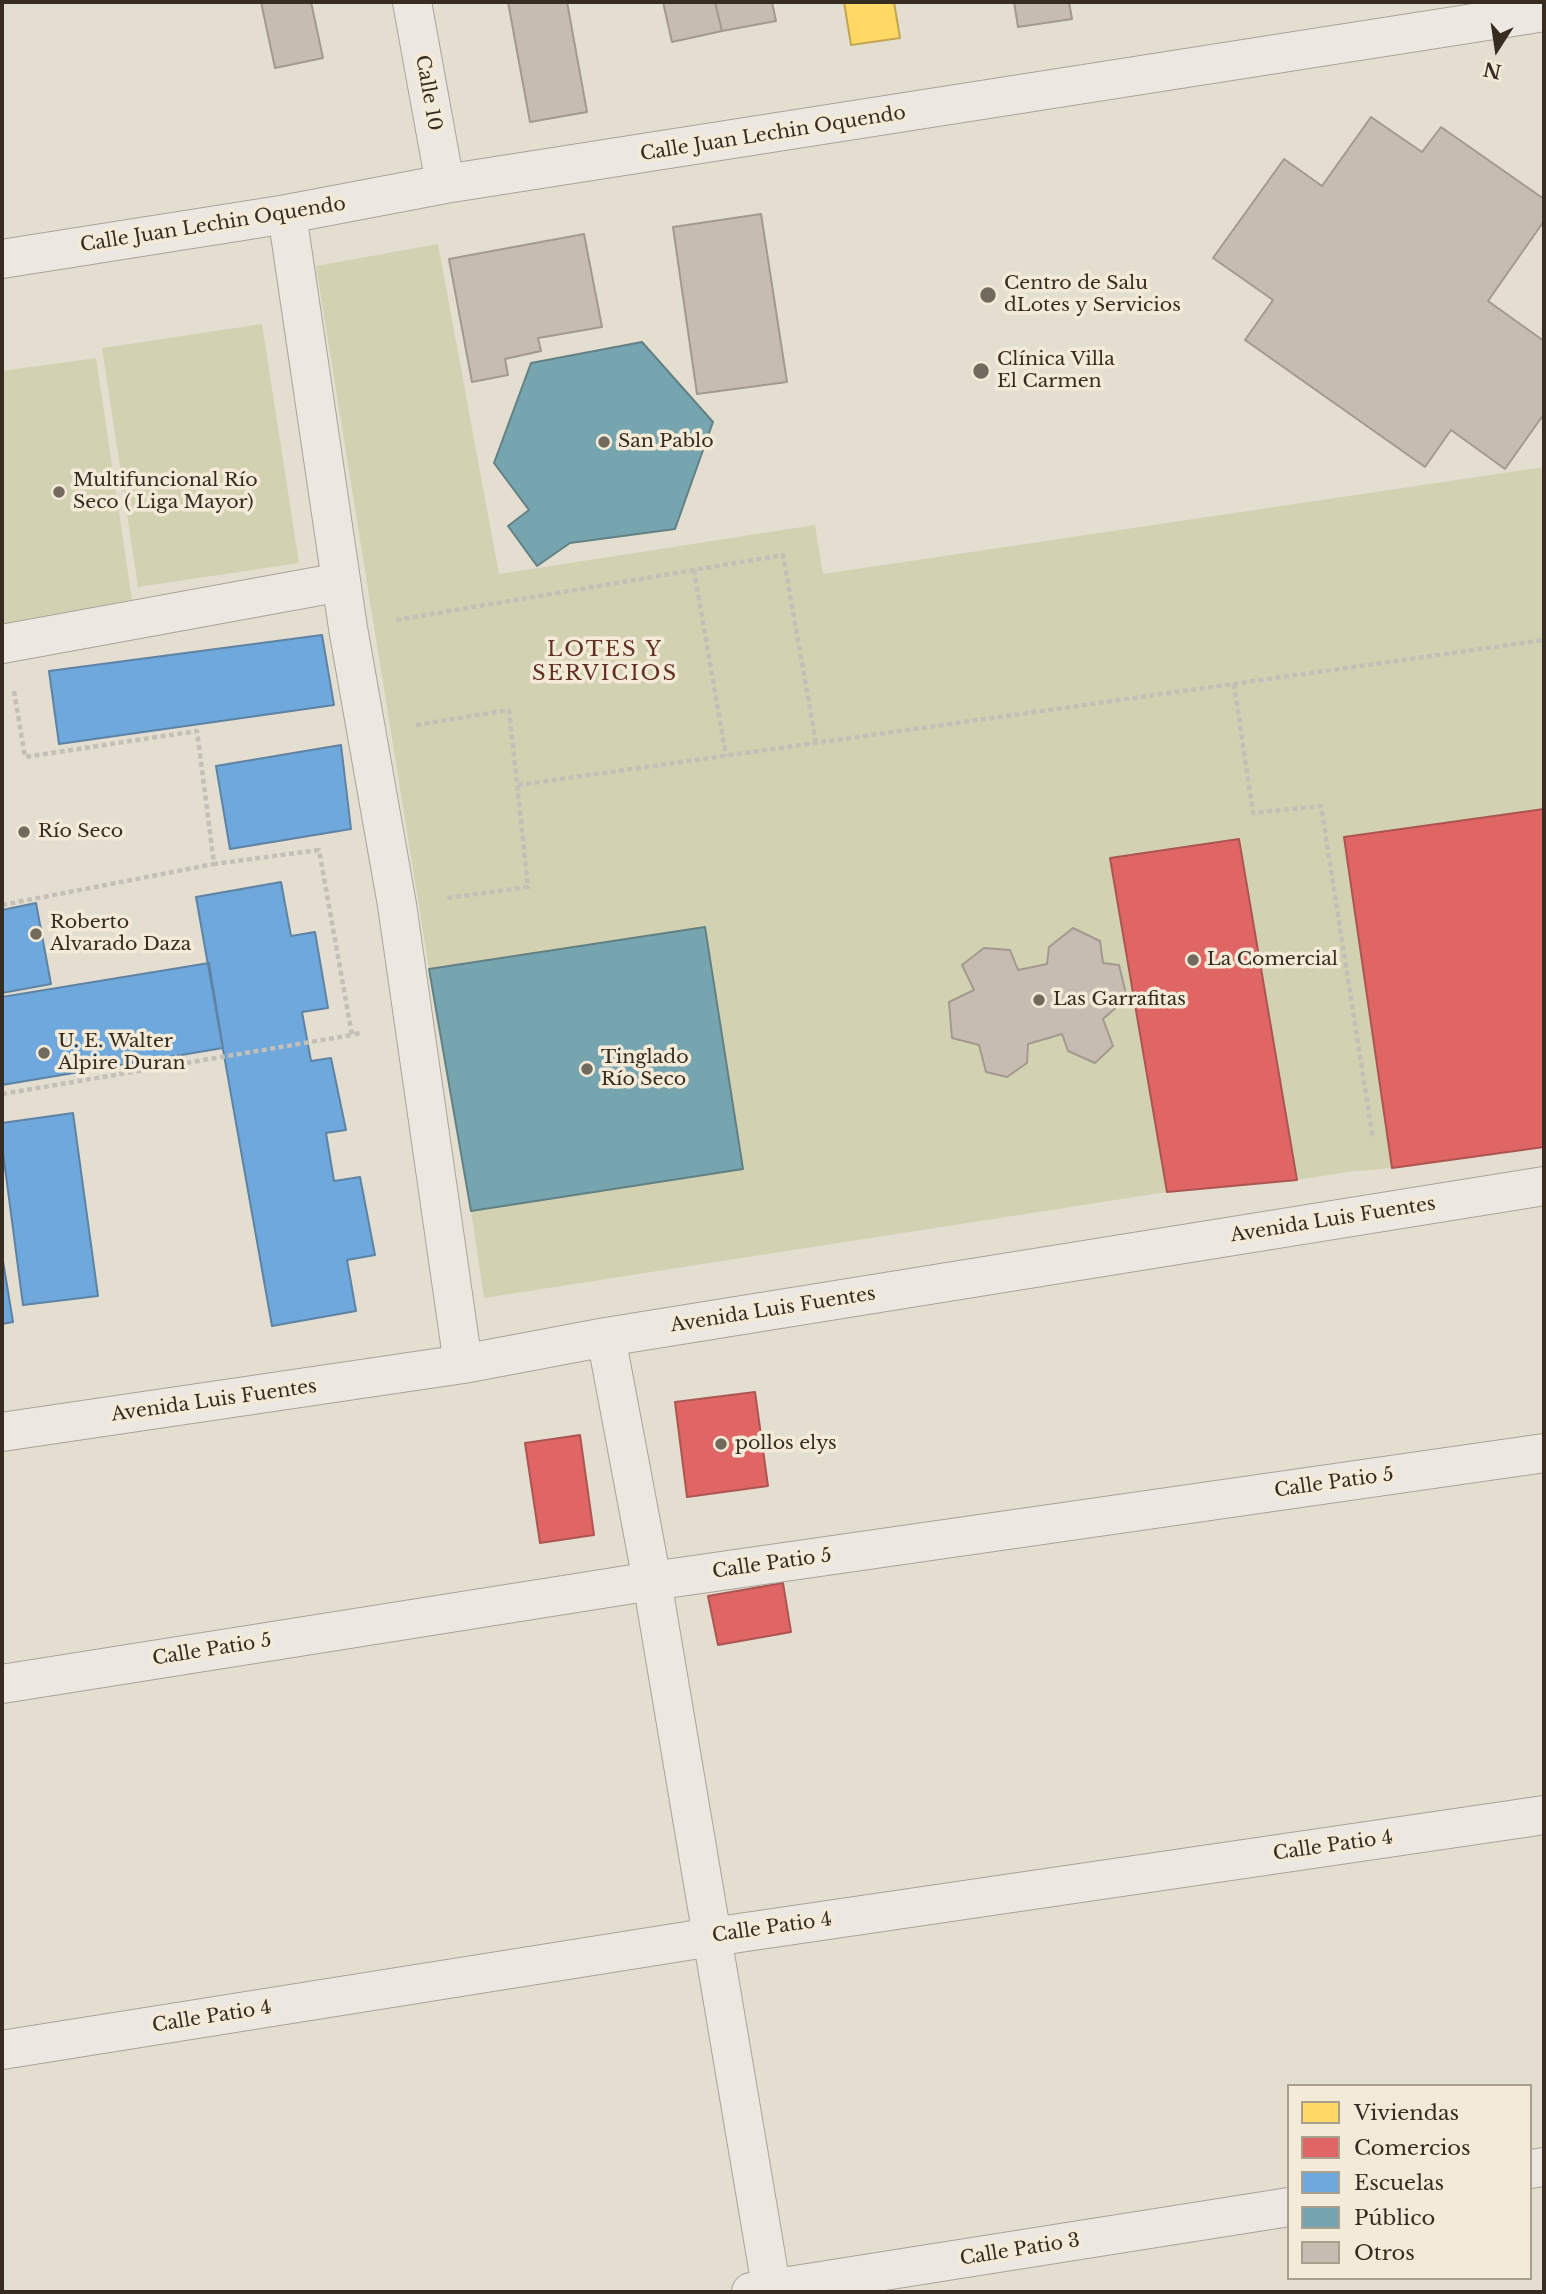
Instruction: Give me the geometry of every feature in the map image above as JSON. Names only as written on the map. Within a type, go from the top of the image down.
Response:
[{"type":"street","name":"Calle 10","points":[[412,2],[445,184]]},
{"type":"street","name":"Calle Juan Lechin Oquendo","points":[[2,260],[288,214],[445,184],[1544,12]]},
{"type":"street","points":[[288,214],[348,628],[397,905],[463,1364]]},
{"type":"street","points":[[7,661],[341,582]]},
{"type":"street","name":"Avenida Luis Fuentes","points":[[2,1432],[463,1364],[606,1337],[1544,1186]]},
{"type":"street","points":[[606,1337],[652,1581],[712,1937],[764,2291]]},
{"type":"street","name":"Calle Patio 5","points":[[2,1684],[652,1581],[1544,1453]]},
{"type":"street","name":"Calle Patio 4","points":[[2,2050],[712,1937],[1544,1815]]},
{"type":"street","name":"Calle Patio 3","points":[[764,2291],[1287,2207]]},
{"type":"path","points":[[348,628],[783,555],[816,743]]},
{"type":"path","points":[[694,570],[726,756]]},
{"type":"path","points":[[518,785],[1544,640]]},
{"type":"path","points":[[7,661],[25,757],[197,731],[214,864]]},
{"type":"path","points":[[1234,684],[1253,813],[1321,806],[1373,1139]]},
{"type":"path","points":[[366,733],[509,710],[528,887],[397,905]]},
{"type":"path","points":[[2,905],[214,864],[319,849],[352,1035]]},
{"type":"path","points":[[2,1094],[374,1030]]},
{"type":"green space","points":[[438,244],[499,574],[815,525],[823,574],[1544,467],[1544,809],[1344,837],[1392,1168],[1297,1180],[1239,840],[1111,859],[1167,1192],[484,1298],[471,1211],[742,1169],[705,927],[429,969],[316,266]]},
{"type":"green space","points":[[262,324],[299,563],[138,587],[102,348]]},
{"type":"green space","name":"Multifuncional Río Seco ( Liga Mayor)","points":[[96,358],[134,613],[2,632],[2,371]]},
{"type":"building: Viviendas","points":[[844,2],[894,2],[900,38],[851,45]]},
{"type":"building: Comercios","points":[[1544,809],[1544,1147],[1392,1168],[1344,837]]},
{"type":"building: Comercios","name":"La Comercial","points":[[1239,839],[1297,1180],[1167,1192],[1110,858]]},
{"type":"building: Comercios","name":"pollos elys","points":[[755,1392],[768,1486],[687,1497],[675,1402]]},
{"type":"building: Comercios","points":[[580,1435],[594,1535],[540,1543],[525,1443]]},
{"type":"building: Comercios","points":[[783,1583],[791,1632],[718,1645],[708,1596]]},
{"type":"building: Escuelas","points":[[322,635],[334,705],[59,744],[49,671]]},
{"type":"building: Escuelas","points":[[341,745],[351,829],[230,849],[216,766]]},
{"type":"building: Escuelas","points":[[281,882],[291,936],[315,932],[328,1008],[302,1012],[311,1061],[331,1058],[346,1130],[326,1133],[334,1181],[360,1177],[375,1255],[347,1260],[356,1311],[272,1326],[196,897]]},
{"type":"building: Escuelas","points":[[36,903],[51,984],[2,993],[2,910]]},
{"type":"building: Escuelas","points":[[209,963],[223,1048],[2,1085],[2,997]]},
{"type":"building: Escuelas","points":[[73,1113],[98,1296],[23,1305],[2,1145],[2,1123]]},
{"type":"building: Escuelas","points":[[2,1255],[13,1322],[2,1324]]},
{"type":"building: Público","name":"San Pablo","points":[[642,342],[713,422],[675,529],[570,543],[537,566],[508,526],[529,510],[494,463],[531,363]]},
{"type":"building: Público","name":"Tinglado Río Seco","points":[[705,927],[743,1169],[471,1211],[429,969]]},
{"type":"building: Otros","points":[[261,2],[311,2],[323,58],[275,68]]},
{"type":"building: Otros","points":[[508,2],[567,2],[587,112],[530,122]]},
{"type":"building: Otros","points":[[663,2],[715,2],[722,31],[672,42]]},
{"type":"building: Otros","points":[[715,2],[772,2],[776,21],[722,31]]},
{"type":"building: Otros","points":[[1014,2],[1069,2],[1072,19],[1018,27]]},
{"type":"building: Otros","points":[[1371,117],[1422,152],[1441,127],[1544,199],[1544,221],[1488,301],[1544,341],[1544,414],[1505,469],[1451,430],[1425,467],[1245,340],[1273,300],[1213,258],[1284,159],[1322,186]]},
{"type":"building: Otros","points":[[761,214],[787,382],[697,394],[673,227]]},
{"type":"building: Otros","points":[[584,234],[602,327],[538,338],[541,351],[505,359],[508,375],[472,382],[449,259]]},
{"type":"building: Otros","name":"Las Garrafitas","points":[[1073,928],[1100,941],[1103,963],[1119,965],[1127,998],[1103,1019],[1113,1046],[1095,1063],[1068,1051],[1062,1034],[1028,1044],[1027,1063],[1007,1077],[986,1072],[979,1045],[952,1038],[949,1002],[974,990],[962,965],[984,948],[1010,950],[1018,970],[1047,964],[1049,947]]},
{"type":"place","name":"Centro de Salu dLotes y Servicios","points":[[988,295]]},
{"type":"place","name":"Clínica Villa El Carmen","points":[[981,371]]},
{"type":"place","name":"San Pablo","points":[[604,442]]},
{"type":"place","name":"Multifuncional Río Seco ( Liga Mayor)","points":[[59,492]]},
{"type":"place","name":"Río Seco","points":[[24,832]]},
{"type":"place","name":"Roberto Alvarado Daza","points":[[36,934]]},
{"type":"place","name":"La Comercial","points":[[1193,960]]},
{"type":"place","name":"Las Garrafitas","points":[[1039,1000]]},
{"type":"place","name":"U. E. Walter Alpire Duran","points":[[44,1053]]},
{"type":"place","name":"Tinglado Río Seco","points":[[587,1069]]},
{"type":"place","name":"pollos elys","points":[[721,1444]]},
{"type":"district","name":"LOTES Y SERVICIOS","points":[[605,662]]}]
